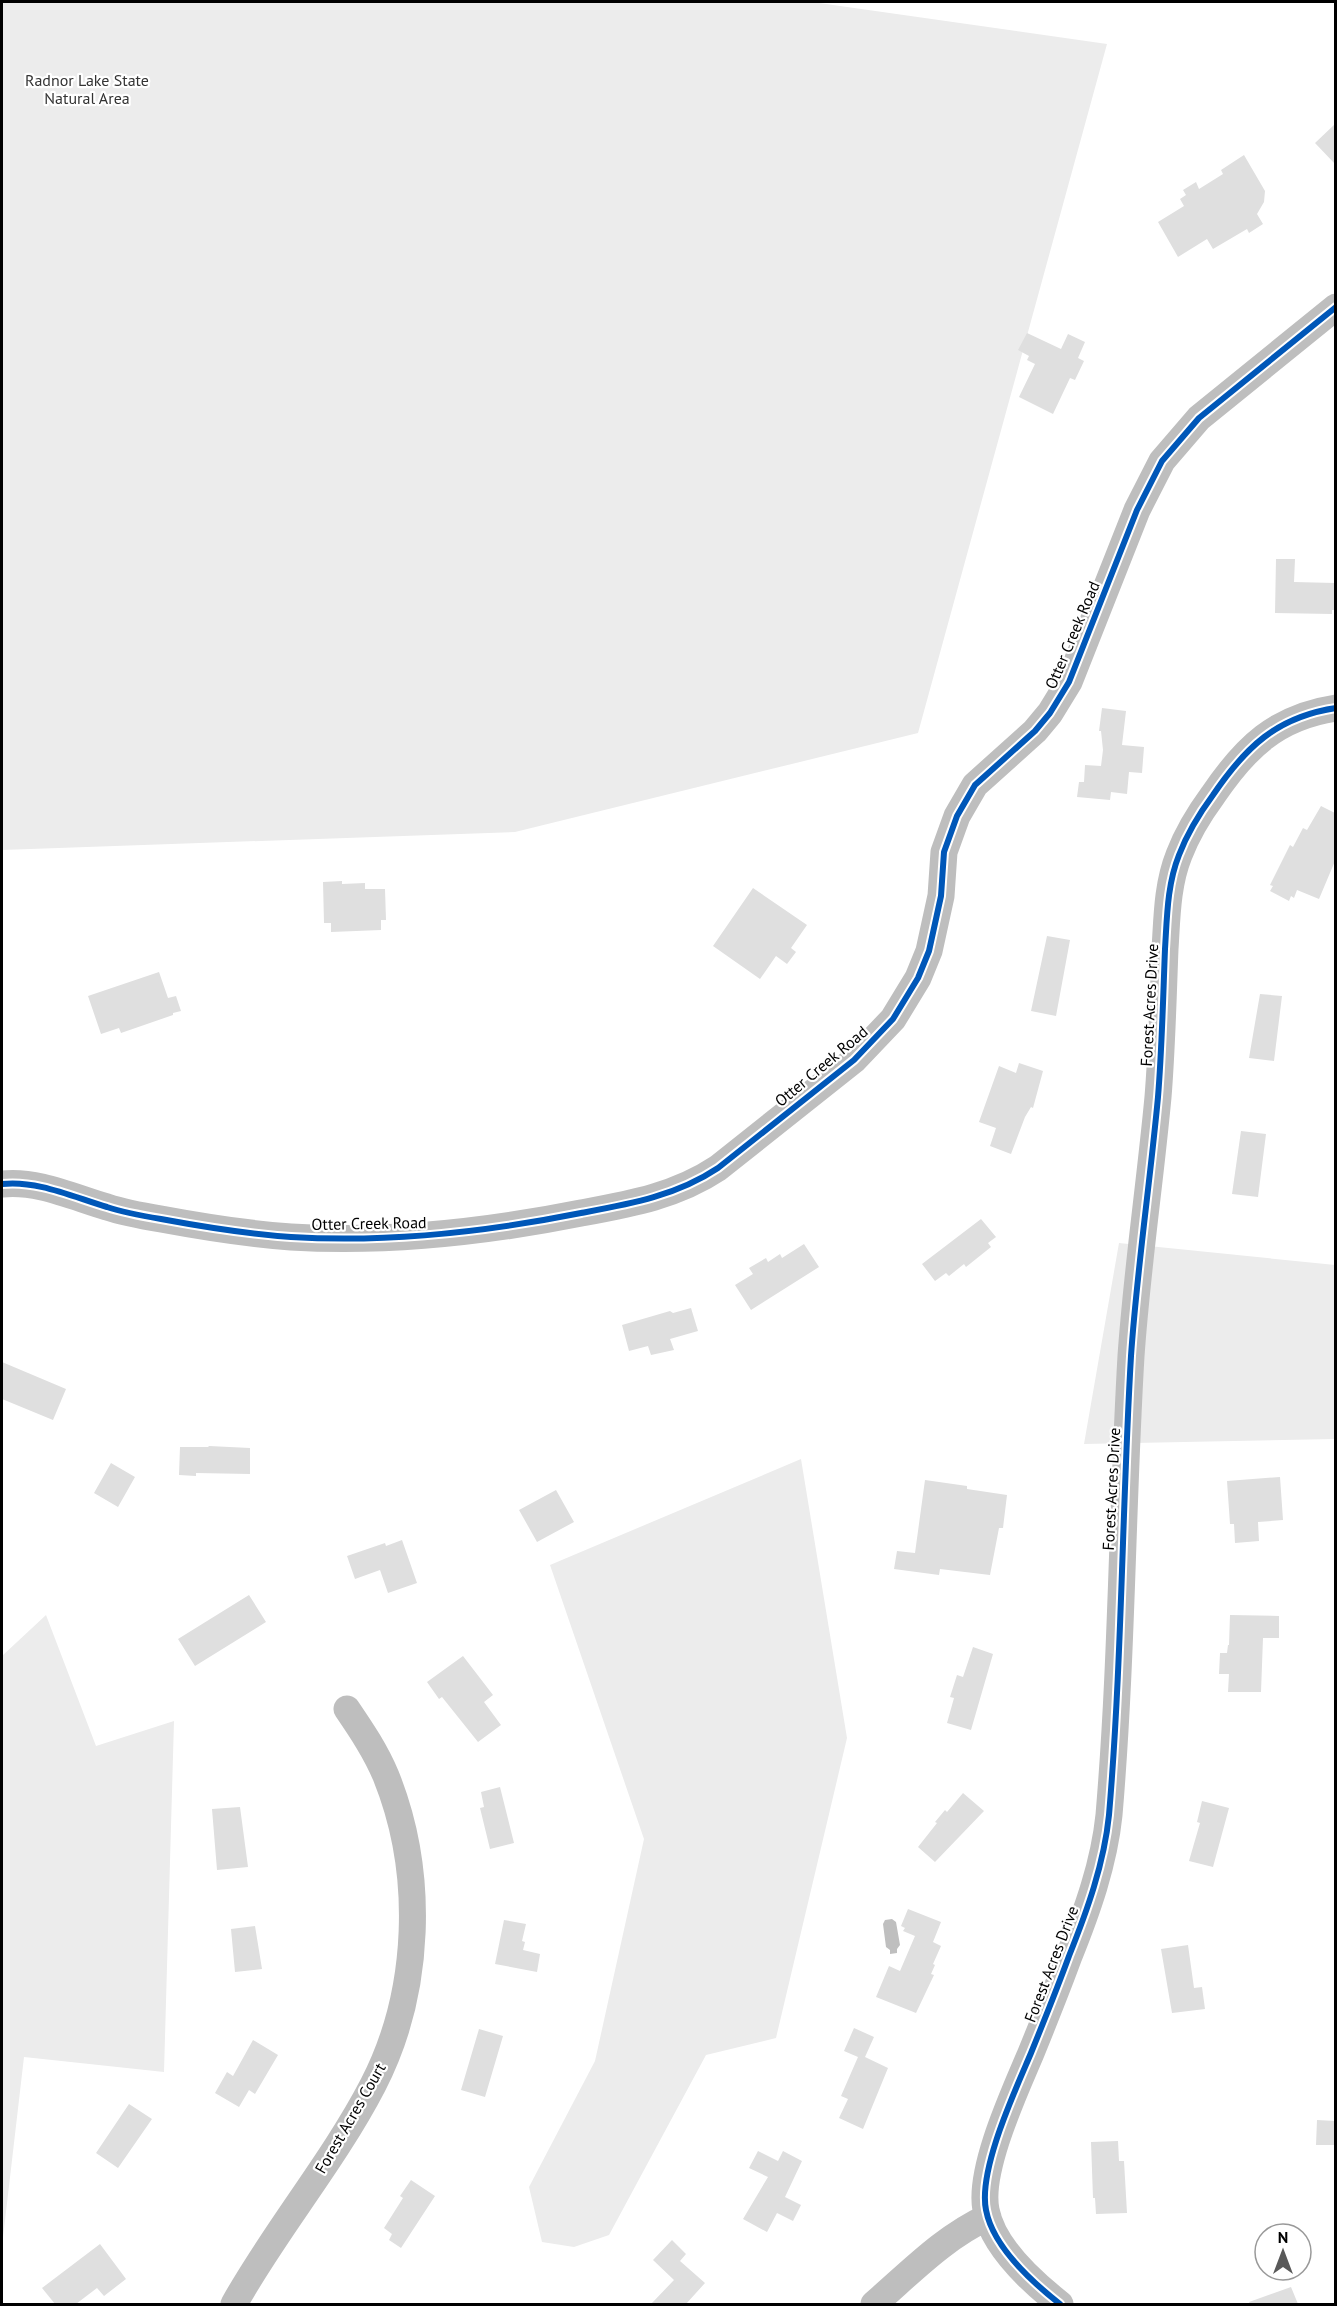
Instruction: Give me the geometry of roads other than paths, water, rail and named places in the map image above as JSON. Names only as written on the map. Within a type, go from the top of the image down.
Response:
[{"type":"street","name":"Otter Creek Road","points":[[2,1184],[32,1185],[111,1208],[181,1223],[290,1237],[354,1239],[420,1236],[521,1225],[644,1201],[698,1181],[718,1168],[854,1060],[893,1019],[918,978],[929,951],[939,908],[944,852],[957,816],[975,785],[1035,731],[1050,713],[1069,682],[1137,510],[1162,461],[1199,418],[1335,307]]},
{"type":"street","name":"Forest Acres Drive","points":[[1060,2304],[1038,2286],[1000,2242],[988,2217],[985,2194],[994,2149],[1084,1917],[1105,1843],[1113,1744],[1132,1353],[1140,1244],[1158,1097],[1167,928],[1174,871],[1179,854],[1198,815],[1234,765],[1248,750],[1289,721],[1335,708]]},
{"type":"street","name":"Forest Acres Court","points":[[234,2304],[248,2279],[338,2145],[373,2086],[393,2036],[408,1972],[413,1905],[408,1851],[386,1776],[365,1735],[347,1709]]},
{"type":"street","points":[[874,2304],[943,2244],[971,2225],[988,2217]]},
{"type":"park label","name":"Radnor Lake State Natural Area","points":[[87,89]]}]
